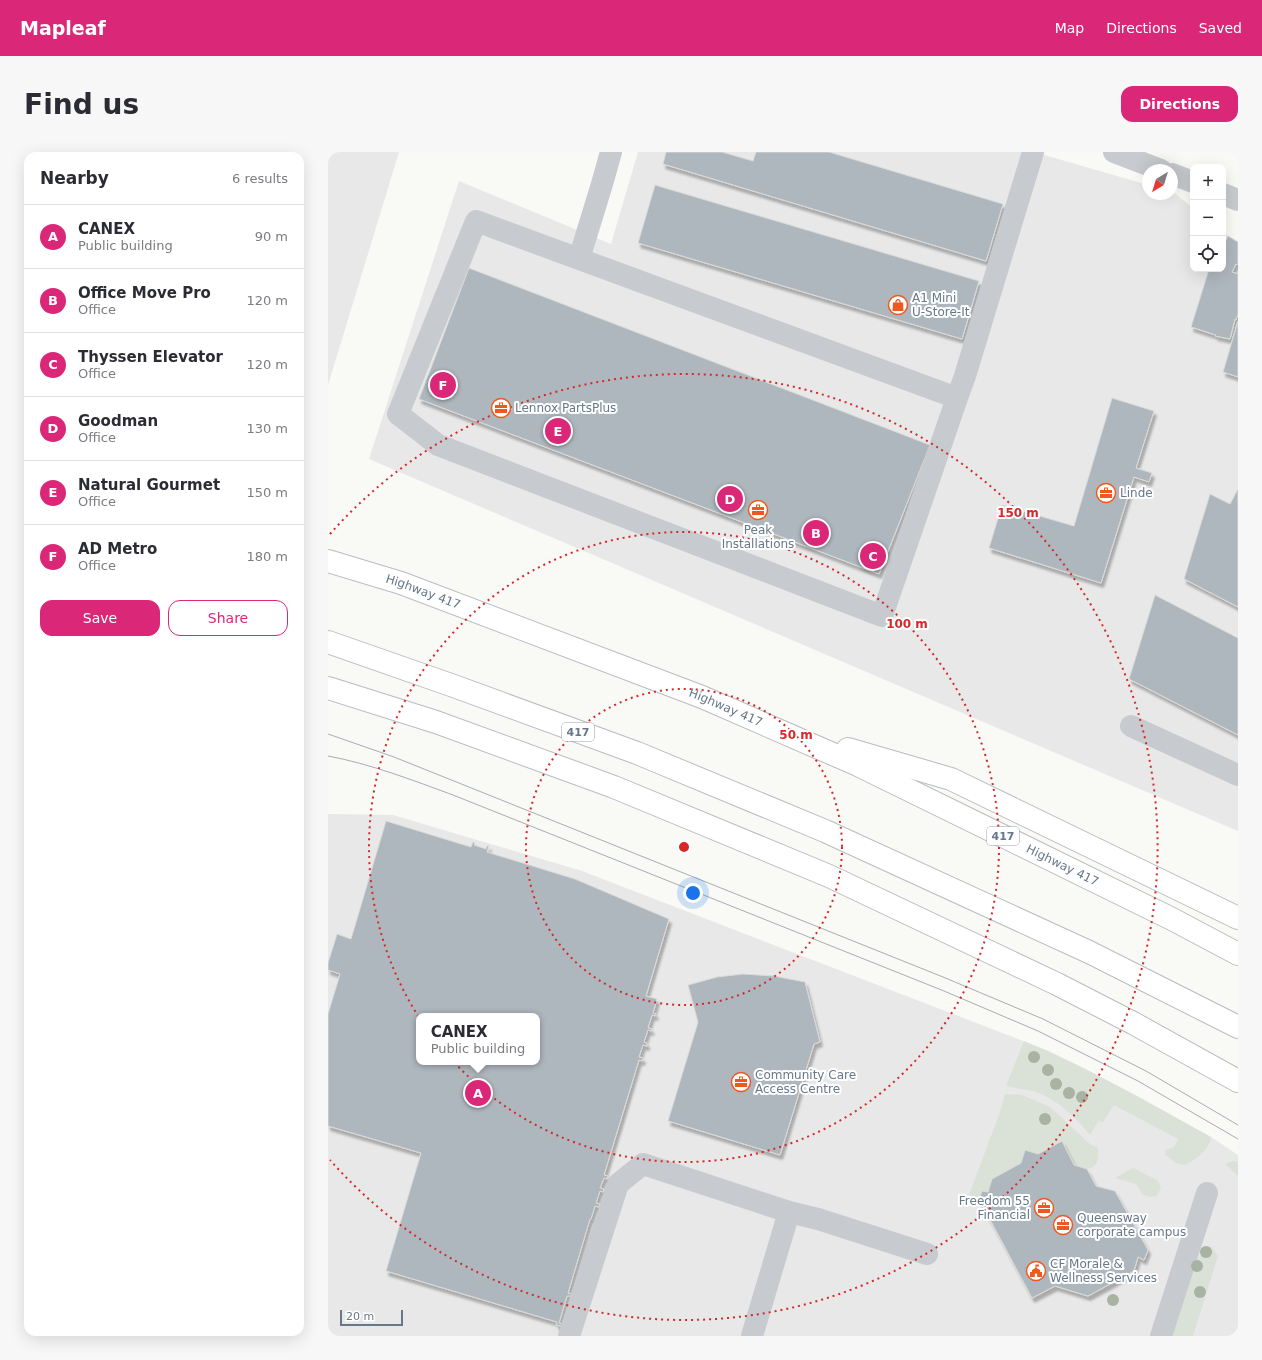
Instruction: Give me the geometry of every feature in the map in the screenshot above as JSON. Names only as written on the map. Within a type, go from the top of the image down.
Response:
[{"type":"highway","name":"Highway 417","points":[[328,560],[401,583],[505,621],[702,697],[765,724],[858,765],[948,808],[1172,919],[1238,954]]},
{"type":"highway","name":"417","points":[[328,642],[637,753],[810,825],[1089,952],[1238,1027]]},
{"type":"highway","points":[[328,688],[436,722],[614,787],[829,876],[1057,984],[1133,1023],[1238,1081]]},
{"type":"highway","points":[[765,724],[951,779],[1238,918]]},
{"type":"street","points":[[579,259],[611,152]]},
{"type":"street","points":[[957,398],[476,222],[398,414],[438,445],[882,616],[957,398],[1033,152]]},
{"type":"street","points":[[1114,152],[1145,164]]},
{"type":"street","points":[[1178,176],[1190,181]]},
{"type":"street","points":[[1226,195],[1238,200]]},
{"type":"street","points":[[1131,726],[1238,775]]},
{"type":"street","points":[[569,1336],[618,1184],[643,1164],[789,1212],[818,1219],[927,1254]]},
{"type":"street","points":[[1160,1336],[1208,1193]]},
{"type":"street","points":[[752,1336],[789,1212]]},
{"type":"shaded area","points":[[328,152],[399,152],[328,385]]},
{"type":"shaded area","points":[[638,152],[1034,152],[1142,183],[1142,200],[1178,200],[1178,196],[1190,206],[1190,272],[1226,272],[1226,234],[1238,244],[1238,831],[369,459],[459,181],[611,244]]},
{"type":"shaded area","name":"Queensway corporate campus","points":[[328,814],[393,815],[582,871],[1049,1051],[1095,1074],[1211,1137],[1238,1155],[1238,1336],[328,1336]]},
{"type":"shaded area","points":[[1024,1041],[1096,1074],[1211,1137],[1208,1146],[1198,1157],[1186,1165],[1176,1163],[1165,1155],[1166,1150],[1174,1147],[1178,1139],[1114,1105],[1103,1122],[1098,1121],[1090,1135],[1072,1115],[1050,1098],[1033,1091],[1006,1086]]},
{"type":"shaded area","points":[[1005,1094],[1022,1095],[1050,1107],[1091,1145],[1098,1148],[1098,1158],[1096,1164],[1087,1169],[1074,1165],[1061,1141],[1038,1154],[1025,1150],[1021,1163],[992,1179],[988,1192],[982,1191],[979,1199],[969,1195],[999,1115]]},
{"type":"shaded area","points":[[1233,1161],[1238,1162],[1238,1176],[1225,1164]]},
{"type":"shaded area","points":[[1133,1168],[1157,1180],[1161,1187],[1157,1196],[1150,1197],[1143,1195],[1136,1184],[1115,1178]]},
{"type":"shaded area","points":[[1211,1246],[1218,1256],[1193,1336],[1171,1336],[1190,1275],[1203,1250]]},
{"type":"building","points":[[666,152],[722,152],[753,161],[756,152],[829,152],[1003,204],[986,261],[663,164]]},
{"type":"building","points":[[655,185],[979,281],[962,339],[638,243]]},
{"type":"building","points":[[1228,236],[1238,242],[1238,263],[1232,272],[1238,274],[1238,314],[1236,320],[1235,319],[1230,339],[1215,336],[1216,335],[1191,327],[1208,272],[1226,272],[1226,240]]},
{"type":"building","points":[[469,268],[930,445],[879,574],[419,399]]},
{"type":"building","points":[[1238,321],[1238,377],[1223,372]]},
{"type":"building","name":"Linde","points":[[1112,398],[1154,411],[1136,468],[1152,473],[1149,482],[1134,477],[1101,583],[989,548],[1002,505],[1074,526]]},
{"type":"building","points":[[1238,489],[1238,607],[1184,579],[1210,494],[1230,504]]},
{"type":"building","points":[[1155,595],[1238,638],[1238,735],[1129,679]]},
{"type":"building","points":[[386,821],[471,847],[473,842],[475,843],[474,845],[486,849],[487,846],[489,846],[487,852],[575,879],[669,919],[646,996],[657,999],[653,1013],[656,1014],[655,1016],[652,1015],[648,1028],[652,1029],[651,1031],[648,1030],[644,1042],[647,1043],[647,1046],[643,1045],[639,1057],[643,1058],[642,1061],[639,1060],[604,1175],[608,1176],[607,1179],[604,1178],[600,1188],[604,1189],[603,1192],[600,1191],[596,1203],[600,1204],[599,1207],[595,1206],[590,1219],[568,1293],[572,1294],[571,1296],[567,1296],[559,1323],[563,1324],[562,1326],[556,1325],[557,1322],[386,1271],[421,1153],[328,1126],[328,1014],[340,974],[328,970],[328,963],[337,934],[351,939]]},
{"type":"building","name":"Community Care Access Centre","points":[[743,974],[774,976],[805,982],[820,1042],[814,1044],[780,1155],[668,1121],[698,1022],[688,985],[717,977]]},
{"type":"building","name":"Queensway corporate campus","points":[[1062,1141],[1074,1165],[1087,1169],[1096,1186],[1115,1191],[1148,1250],[1144,1260],[1138,1257],[1134,1271],[1088,1296],[1055,1286],[1032,1298],[979,1199],[982,1191],[988,1192],[992,1179],[1021,1163],[1025,1150],[1038,1154]]},
{"type":"tram line","points":[[328,734],[394,757],[943,977],[1043,1019],[1146,1071],[1238,1125]]},
{"type":"tram line","points":[[328,756],[376,768],[453,795],[944,991],[1038,1031],[1138,1081],[1238,1139]]},
{"type":"place","name":"A1 Mini U-Store-It","points":[[898,305]]},
{"type":"place","name":"AD Metro","points":[[443,385]]},
{"type":"place","name":"Lennox PartsPlus","points":[[501,408]]},
{"type":"place","name":"Natural Gourmet","points":[[558,431]]},
{"type":"place","name":"Linde","points":[[1106,493]]},
{"type":"place","name":"Goodman","points":[[730,499]]},
{"type":"place","name":"Peak Installations","points":[[758,510]]},
{"type":"place","name":"Office Move Pro","points":[[816,533]]},
{"type":"place","name":"Thyssen Elevator","points":[[873,556]]},
{"type":"place","name":"Community Care Access Centre","points":[[741,1082]]},
{"type":"place","name":"CANEX","points":[[478,1093]]},
{"type":"place","name":"Freedom 55 Financial","points":[[1044,1208]]},
{"type":"place","name":"Queensway corporate campus","points":[[1063,1225]]},
{"type":"place","name":"CF Morale & Wellness Services","points":[[1036,1271]]}]
